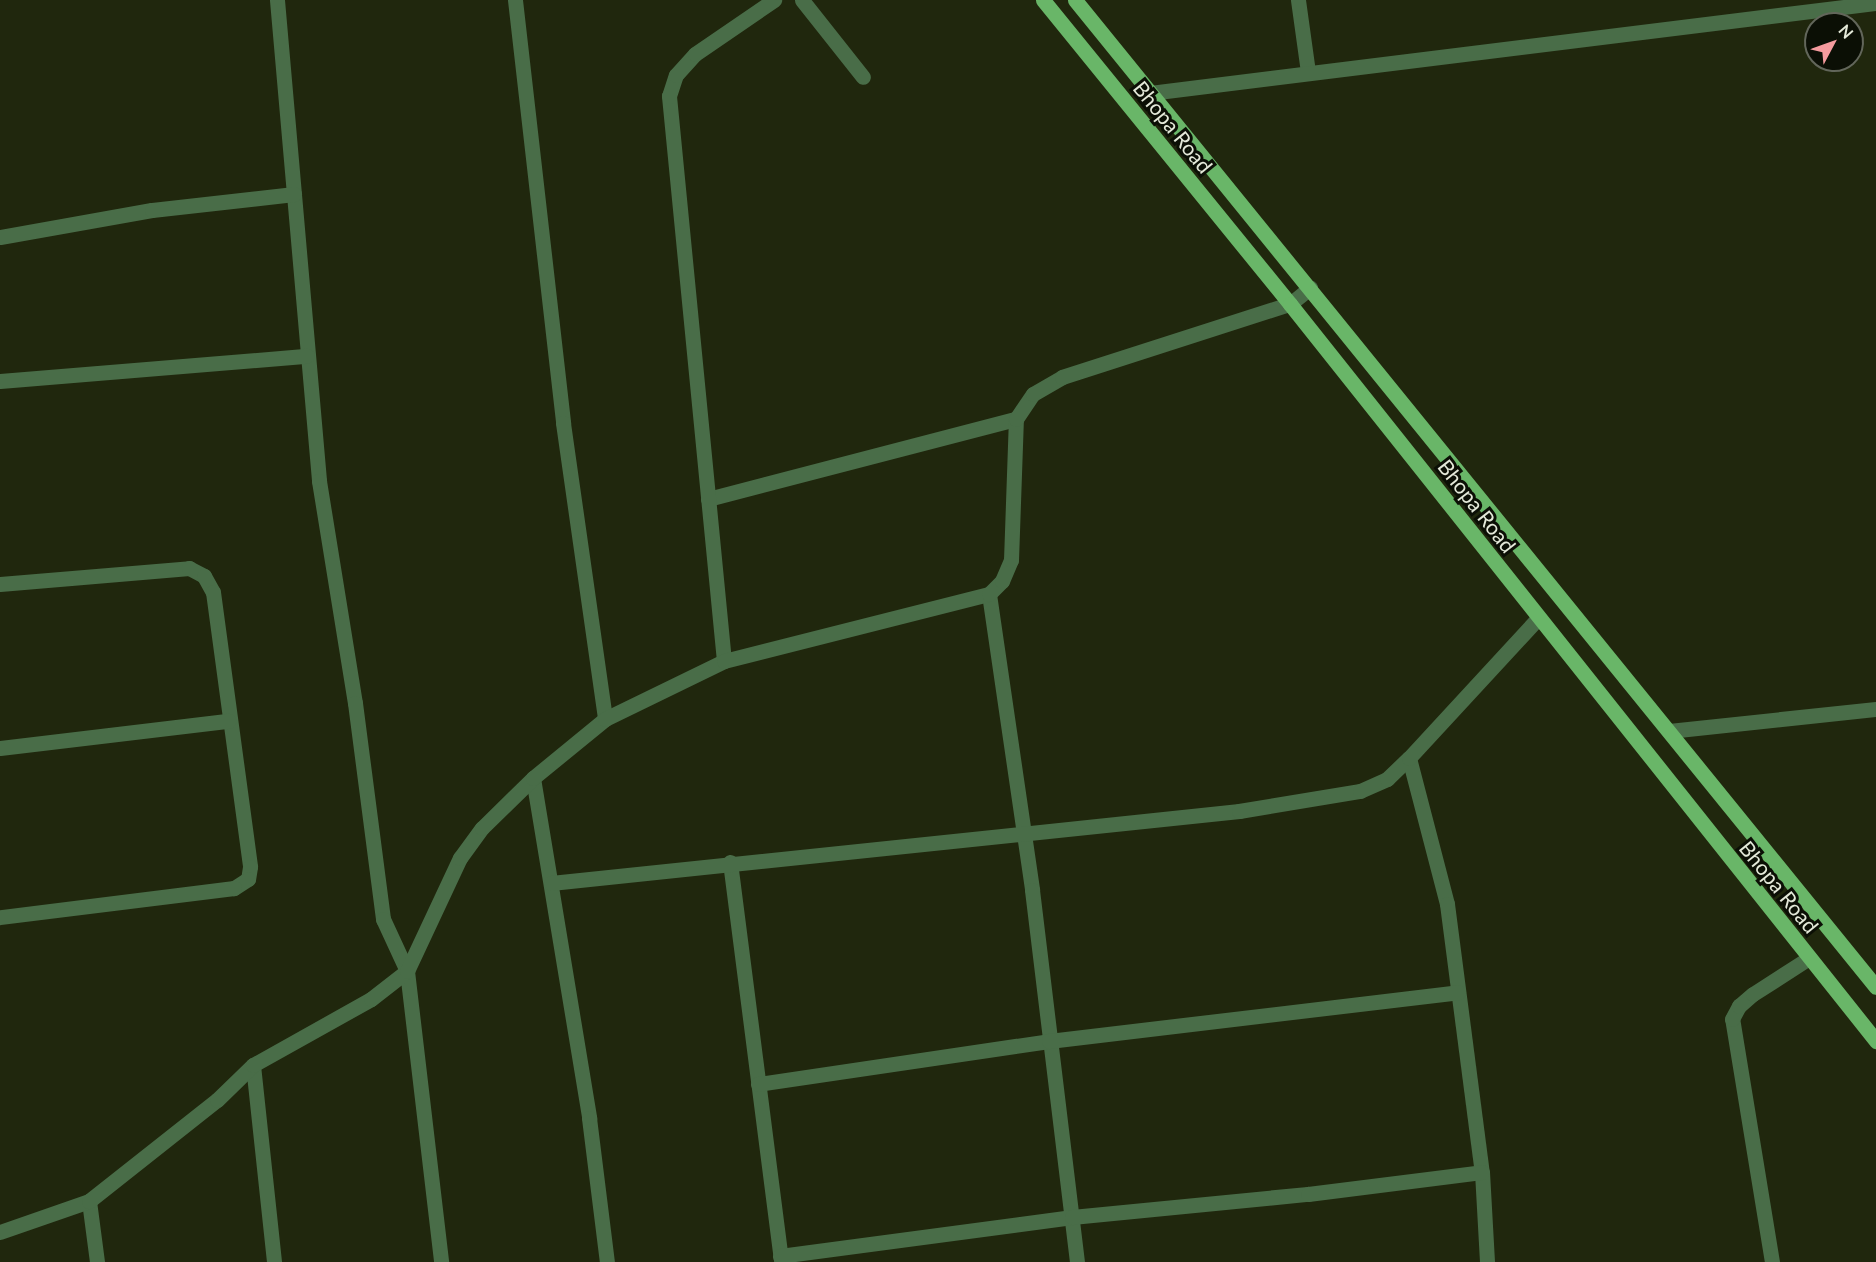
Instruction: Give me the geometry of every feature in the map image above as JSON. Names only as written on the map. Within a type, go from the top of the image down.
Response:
[{"type":"main road","name":"Bhopa Road","points":[[1043,0],[1290,304],[1876,1041]]},
{"type":"main road","name":"Bhopa Road","points":[[1075,0],[1876,987]]},
{"type":"street","points":[[277,0],[319,482],[355,703],[383,920],[407,971],[441,1262]]},
{"type":"street","points":[[515,0],[563,423],[605,719]]},
{"type":"street","points":[[724,661],[669,96],[676,75],[695,54],[774,0]]},
{"type":"street","points":[[802,0],[863,77]]},
{"type":"street","points":[[1298,0],[1308,72]]},
{"type":"street","points":[[1150,93],[1845,3],[1876,3]]},
{"type":"street","points":[[0,237],[152,210],[294,194]]},
{"type":"street","points":[[0,1232],[89,1201],[217,1100],[253,1065],[371,999],[407,971],[460,858],[482,828],[534,778],[605,719],[724,661],[988,594],[1002,581],[1011,560],[1016,419],[1033,394],[1062,377],[1290,304],[1310,288]]},
{"type":"street","points":[[0,381],[307,356]]},
{"type":"street","points":[[708,499],[1016,419]]},
{"type":"street","points":[[0,584],[189,568],[204,576],[213,592],[228,721],[250,867],[242,885],[0,917]]},
{"type":"street","points":[[988,594],[1023,832],[1077,1262]]},
{"type":"street","points":[[551,883],[730,862],[1239,811],[1360,790],[1387,779],[1409,758],[1538,618]]},
{"type":"street","points":[[1669,730],[1876,709]]},
{"type":"street","points":[[0,748],[228,721]]},
{"type":"street","points":[[1409,758],[1447,904],[1482,1172],[1487,1262]]},
{"type":"street","points":[[534,778],[589,1118],[607,1262]]},
{"type":"street","points":[[730,862],[781,1259],[1072,1217],[1308,1194],[1482,1172]]},
{"type":"street","points":[[1772,1262],[1732,1019],[1739,1006],[1753,994],[1809,958]]},
{"type":"street","points":[[758,1084],[1048,1041],[1458,992]]},
{"type":"street","points":[[253,1065],[274,1262]]},
{"type":"street","points":[[89,1201],[96,1262]]}]
